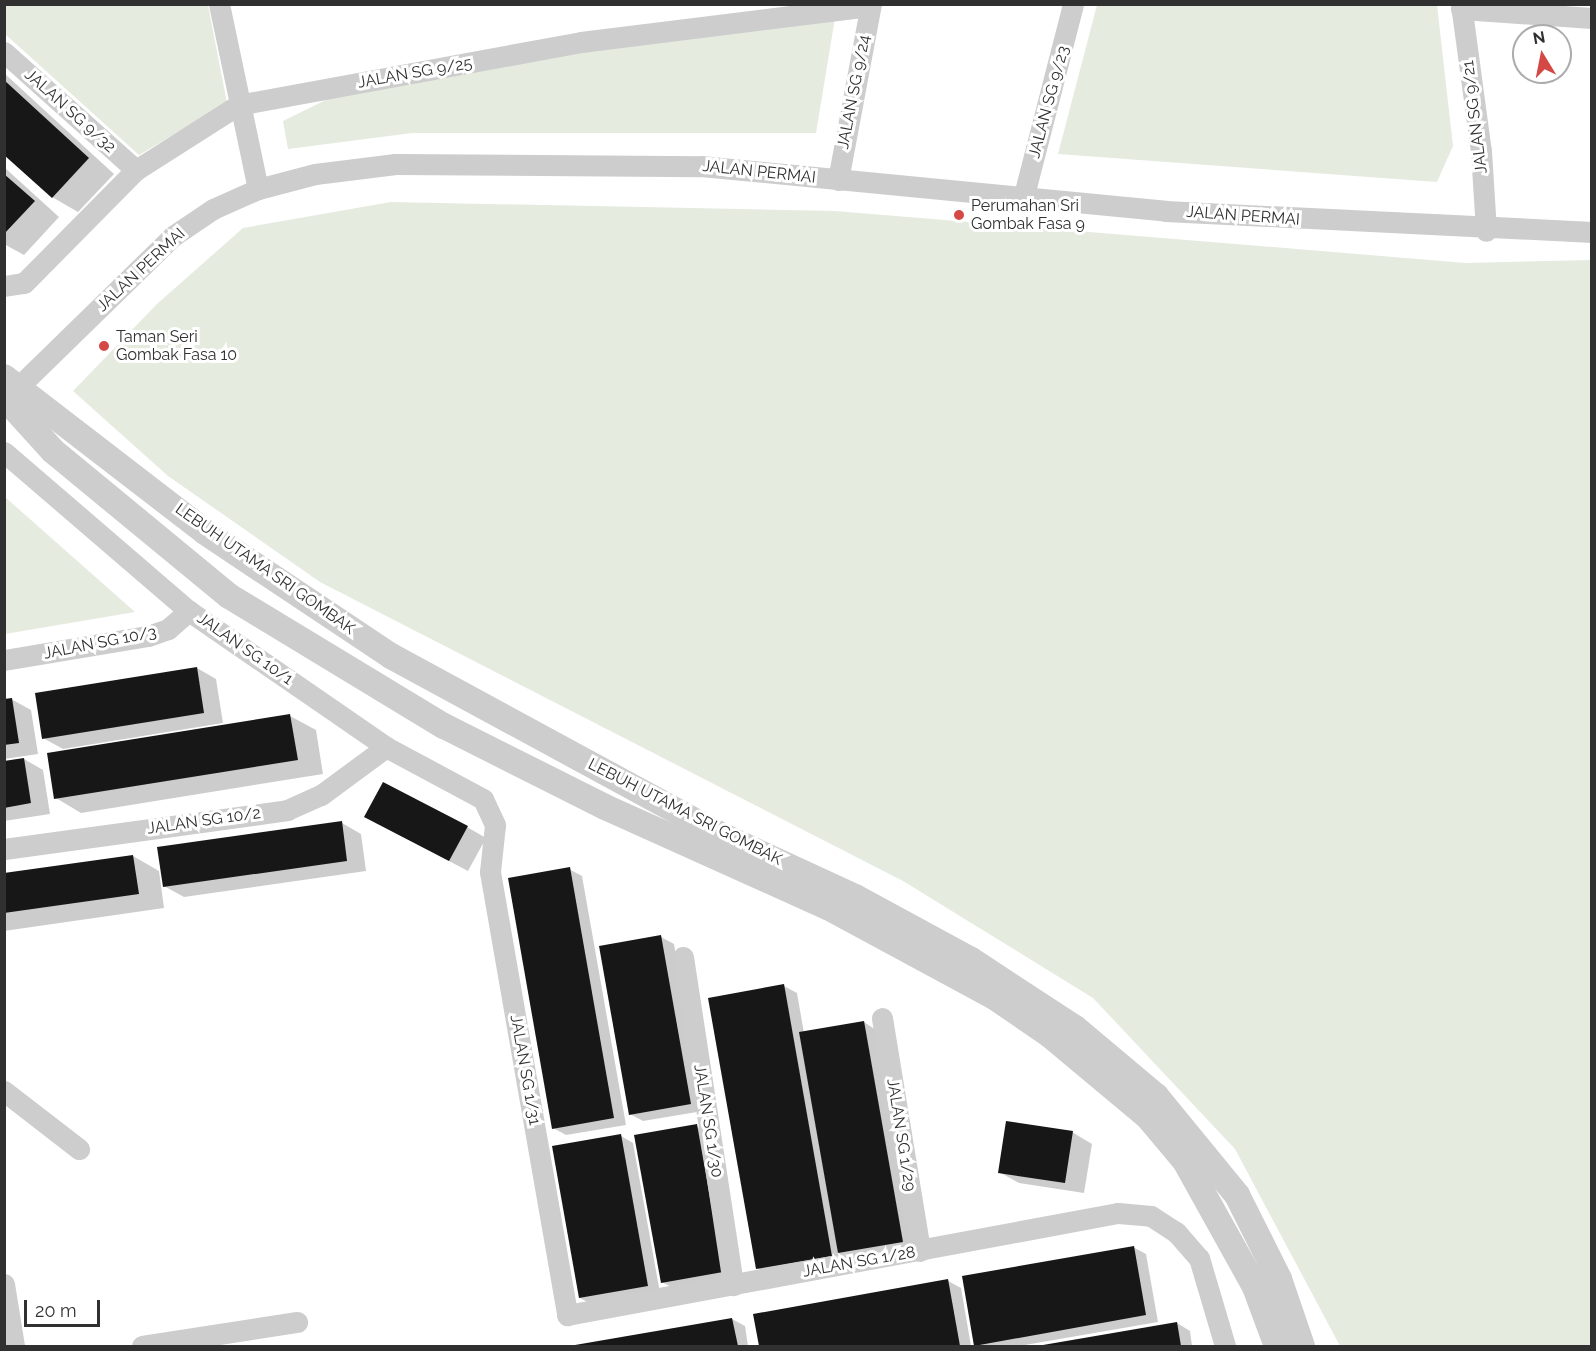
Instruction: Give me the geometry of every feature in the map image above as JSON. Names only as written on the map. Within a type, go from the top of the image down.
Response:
[{"type":"street","points":[[219,4],[238,105],[258,189]]},
{"type":"street","name":"JALAN SG 9/23","points":[[1023,199],[1073,4]]},
{"type":"street","name":"JALAN SG 9/25","points":[[14,285],[136,170],[238,105],[580,42],[870,5]]},
{"type":"street","name":"JALAN SG 9/24","points":[[838,180],[870,5]]},
{"type":"street","points":[[1461,7],[1592,18]]},
{"type":"street","name":"JALAN SG 9/21","points":[[1461,7],[1481,151],[1486,231]]},
{"type":"street","name":"JALAN SG 9/32","points":[[4,52],[136,170]]},
{"type":"street","name":"JALAN PERMAI","points":[[8,390],[172,236],[258,189],[315,174],[466,163],[701,166],[1023,199],[1486,231],[1592,232]]},
{"type":"street","name":"LEBUH UTAMA SRI GOMBAK","points":[[8,390],[53,450],[229,596],[444,726],[604,807],[837,912],[996,998],[1050,1035],[1148,1117],[1185,1161],[1255,1287],[1277,1347]]},
{"type":"street","name":"LEBUH UTAMA SRI GOMBAK","points":[[8,390],[205,532],[391,656],[723,836],[855,897],[971,960],[1075,1028],[1156,1096],[1237,1195],[1279,1279],[1302,1347]]},
{"type":"street","name":"JALAN SG 10/1","points":[[4,452],[189,611],[386,747],[483,799],[495,825]]},
{"type":"street","name":"JALAN SG 10/3","points":[[4,660],[148,636],[168,629],[189,611]]},
{"type":"street","name":"JALAN SG 10/2","points":[[4,849],[287,810],[321,795],[386,747]]},
{"type":"street","name":"JALAN SG 1/31","points":[[495,825],[490,872],[567,1315]]},
{"type":"street","name":"JALAN SG 1/30","points":[[683,957],[733,1285]]},
{"type":"street","name":"JALAN SG 1/29","points":[[882,1018],[920,1251]]},
{"type":"street","points":[[4,1091],[79,1149]]},
{"type":"street","name":"JALAN SG 1/28","points":[[567,1315],[1118,1213],[1151,1216],[1176,1232],[1199,1258],[1225,1347]]},
{"type":"street","points":[[4,1284],[14,1347]]},
{"type":"street","points":[[142,1347],[297,1322]]},
{"type":"shaded area","points":[[5,5],[208,5],[227,103],[139,155],[5,34]]},
{"type":"shaded area","points":[[1097,5],[1437,5],[1453,146],[1437,182],[1058,154]]},
{"type":"shaded area","points":[[835,18],[816,133],[412,133],[288,149],[283,121],[336,95],[664,38]]},
{"type":"shaded area","points":[[391,202],[835,211],[1466,263],[1591,260],[1591,1346],[1340,1346],[1235,1149],[1093,998],[903,881],[320,582],[168,476],[73,391],[157,304],[243,228]]},
{"type":"shaded area","points":[[5,497],[135,612],[5,634]]},
{"type":"building","points":[[4,80],[89,158],[52,198],[4,155]]},
{"type":"building","points":[[4,174],[35,201],[4,234]]},
{"type":"building","points":[[197,667],[204,713],[42,739],[35,693]]},
{"type":"building","points":[[12,698],[19,743],[4,745],[4,699]]},
{"type":"building","points":[[290,714],[298,760],[54,799],[47,753]]},
{"type":"building","points":[[24,758],[31,803],[4,808],[4,761]]},
{"type":"building","points":[[383,782],[468,826],[449,861],[364,817]]},
{"type":"building","points":[[342,821],[347,861],[163,887],[157,847]]},
{"type":"building","points":[[133,855],[139,894],[4,913],[4,873]]},
{"type":"building","points":[[570,867],[614,1118],[552,1129],[508,878]]},
{"type":"building","points":[[661,935],[691,1104],[629,1115],[599,946]]},
{"type":"building","points":[[784,984],[832,1256],[756,1269],[708,998]]},
{"type":"building","points":[[864,1021],[903,1242],[838,1253],[799,1032]]},
{"type":"building","points":[[1006,1121],[1073,1131],[1065,1183],[998,1173]]},
{"type":"building","points":[[697,1124],[723,1272],[661,1283],[634,1135]]},
{"type":"building","points":[[621,1134],[648,1286],[579,1298],[552,1146]]},
{"type":"building","points":[[1134,1246],[1146,1315],[974,1346],[962,1276]]},
{"type":"building","points":[[948,1279],[960,1346],[759,1346],[753,1314]]},
{"type":"building","points":[[732,1318],[738,1346],[575,1346],[575,1345]]},
{"type":"building","points":[[1177,1322],[1181,1346],[1043,1346],[1043,1345]]},
{"type":"place","name":"Perumahan Sri Gombak Fasa 9","points":[[959,215]]},
{"type":"place","name":"Taman Seri Gombak Fasa 10","points":[[104,346]]}]
